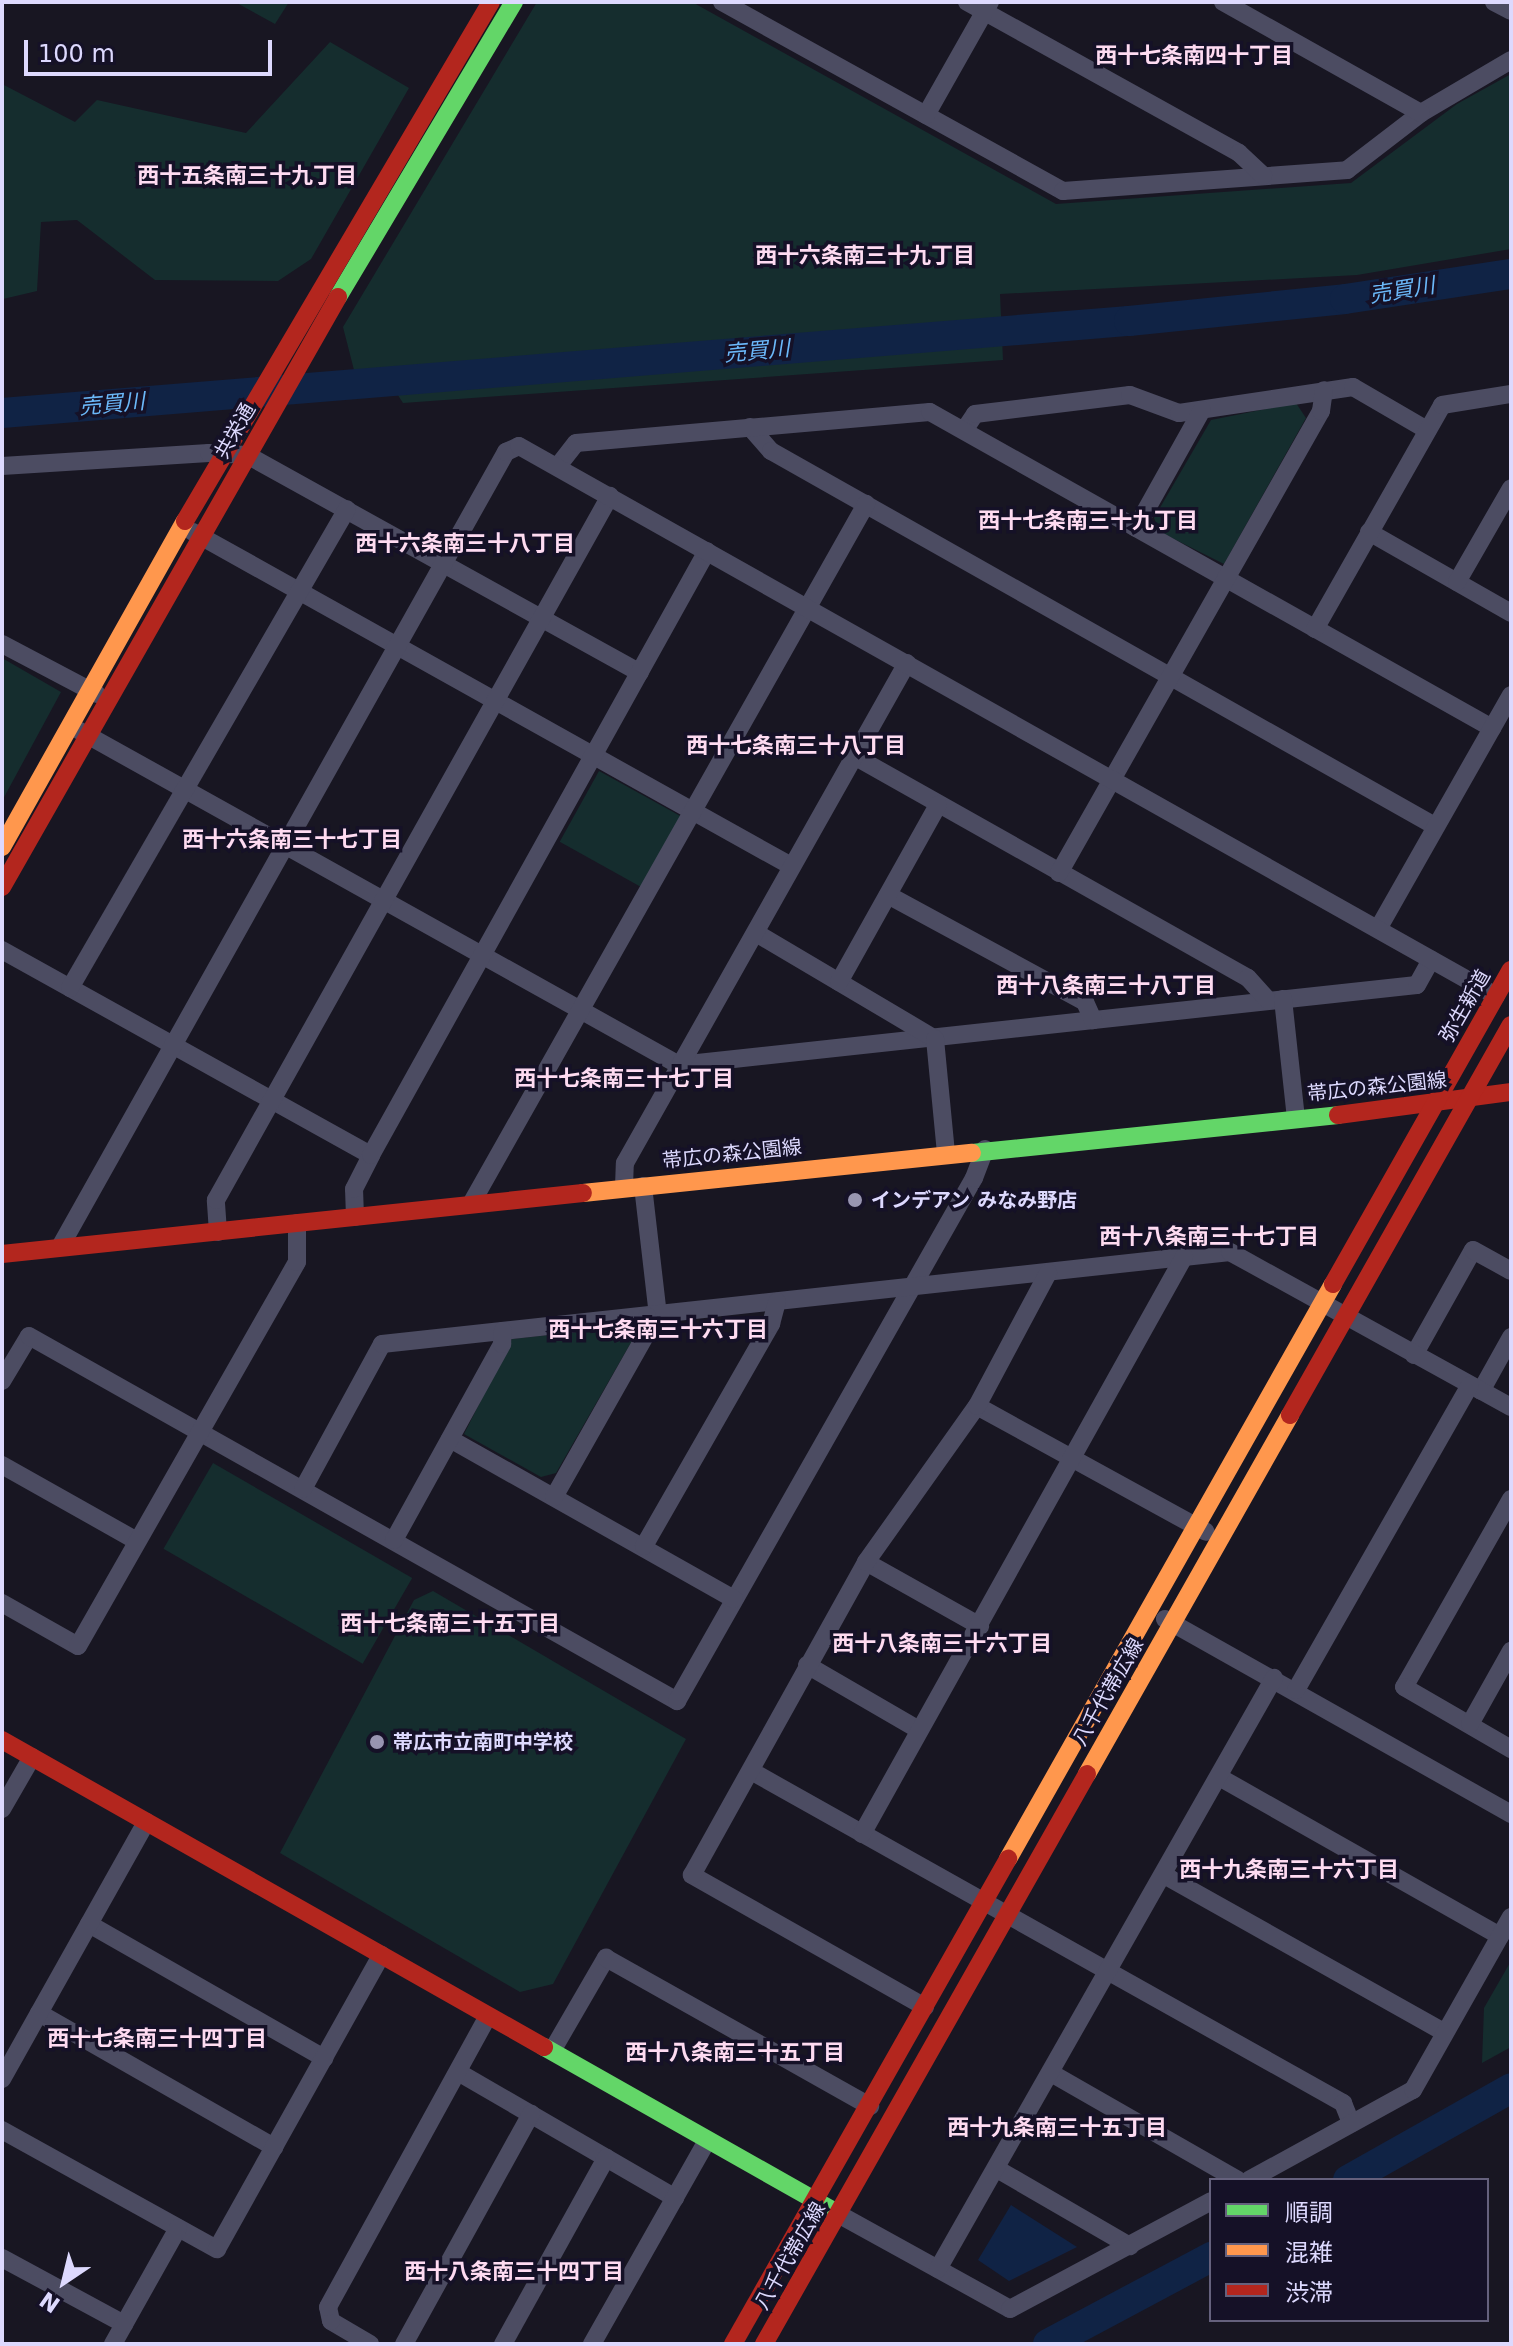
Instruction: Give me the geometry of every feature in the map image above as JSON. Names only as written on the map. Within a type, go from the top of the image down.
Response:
[{"type":"main road","name":"共栄通","points":[[192,531],[224,454],[281,351],[491,2]]},
{"type":"main road","name":"共栄通","points":[[2,847],[79,730],[192,531],[260,434],[306,350],[514,2]]},
{"type":"main road","name":"共栄通","points":[[2,887],[79,730]]},
{"type":"main road","name":"弥生新道","points":[[1434,1104],[1511,970]]},
{"type":"main road","points":[[1467,1100],[1511,1025]]},
{"type":"main road","points":[[1467,1100],[1511,1092]]},
{"type":"main road","name":"帯広の森公園線","points":[[2,1254],[1467,1100]]},
{"type":"main road","name":"八千代帯広線","points":[[764,2344],[840,2215],[1467,1100]]},
{"type":"main road","name":"八千代帯広線","points":[[733,2344],[1434,1104]]},
{"type":"main road","points":[[2,1740],[840,2215]]},
{"type":"street","points":[[722,2],[1063,191],[1347,170],[1421,113],[1511,60]]},
{"type":"street","points":[[967,2],[987,7],[1239,153],[1263,175]]},
{"type":"street","points":[[1223,2],[1421,113]]},
{"type":"street","points":[[1494,2],[1511,11]]},
{"type":"street","points":[[926,115],[987,7]]},
{"type":"street","points":[[965,429],[975,414],[1130,395],[1179,413],[1353,387],[1427,430]]},
{"type":"street","points":[[1059,873],[1321,411],[1324,390]]},
{"type":"street","points":[[1315,629],[1442,405],[1511,394]]},
{"type":"street","points":[[1136,528],[1202,410]]},
{"type":"street","points":[[558,466],[576,443],[930,412],[1492,728]]},
{"type":"street","points":[[750,427],[771,451],[1435,826]]},
{"type":"street","points":[[60,1247],[506,452],[519,446],[1496,996]]},
{"type":"street","points":[[2,466],[247,455],[640,673]]},
{"type":"street","points":[[1457,582],[1511,488]]},
{"type":"street","points":[[218,1232],[216,1200],[610,496]]},
{"type":"street","points":[[471,1204],[696,812],[866,504]]},
{"type":"street","points":[[70,988],[347,509]]},
{"type":"street","points":[[192,531],[791,866]]},
{"type":"street","points":[[1369,532],[1511,613]]},
{"type":"street","points":[[355,1217],[354,1189],[371,1155],[707,551]]},
{"type":"street","points":[[2,644],[99,695]]},
{"type":"street","points":[[624,1187],[625,1163],[907,663]]},
{"type":"street","points":[[1378,929],[1511,695]]},
{"type":"street","points":[[79,730],[679,1065],[1417,985],[1431,960]]},
{"type":"street","points":[[854,756],[1248,978],[1276,1000],[1296,1118]]},
{"type":"street","points":[[839,982],[938,805]]},
{"type":"street","points":[[888,895],[1085,1002],[1093,1020]]},
{"type":"street","points":[[756,933],[935,1039]]},
{"type":"street","points":[[2,950],[371,1155]]},
{"type":"street","points":[[935,1039],[946,1153]]},
{"type":"street","points":[[2,1381],[29,1336],[677,1701],[914,1286],[985,1149]]},
{"type":"street","points":[[554,1497],[649,1329],[653,1315],[643,1186]]},
{"type":"street","points":[[2,1603],[78,1646],[135,1540],[297,1262],[297,1223]]},
{"type":"street","points":[[1414,1355],[1473,1250],[1511,1271]]},
{"type":"street","points":[[303,1489],[382,1344],[1230,1252],[1511,1407]]},
{"type":"street","points":[[862,1834],[1184,1257]]},
{"type":"street","points":[[925,2007],[692,1875],[866,1562],[977,1406],[1048,1273]]},
{"type":"street","points":[[644,1546],[771,1324],[777,1302]]},
{"type":"street","points":[[394,1540],[502,1344],[503,1331]]},
{"type":"street","points":[[1296,1690],[1476,1388],[1511,1337]]},
{"type":"street","points":[[977,1406],[1218,1540]]},
{"type":"street","points":[[450,1439],[734,1599]]},
{"type":"street","points":[[2,1465],[135,1540]]},
{"type":"street","points":[[1511,1499],[1404,1687],[1511,1749]]},
{"type":"street","points":[[866,1562],[980,1626]]},
{"type":"street","points":[[1149,1610],[1296,1690],[1511,1814]]},
{"type":"street","points":[[1470,1724],[1511,1651]]},
{"type":"street","points":[[807,1665],[919,1730]]},
{"type":"street","points":[[938,2269],[1274,1678]]},
{"type":"street","points":[[2,1809],[32,1757]]},
{"type":"street","points":[[751,1771],[1343,2103],[1351,2123]]},
{"type":"street","points":[[1219,1777],[1500,1936]]},
{"type":"street","points":[[2,2079],[146,1822]]},
{"type":"street","points":[[1164,1875],[1445,2033]]},
{"type":"street","points":[[1253,2178],[1413,2090],[1511,1917]]},
{"type":"street","points":[[89,1924],[324,2058]]},
{"type":"street","points":[[2,2130],[217,2249],[381,1955]]},
{"type":"street","points":[[552,2051],[606,1958],[870,2106]]},
{"type":"street","points":[[39,2013],[274,2147]]},
{"type":"street","points":[[370,2344],[331,2321],[328,2307],[488,2016]]},
{"type":"street","points":[[458,2072],[675,2198]]},
{"type":"street","points":[[1051,2073],[1235,2178]]},
{"type":"street","points":[[404,2344],[531,2114]]},
{"type":"street","points":[[592,2344],[707,2141]]},
{"type":"street","points":[[503,2344],[606,2158]]},
{"type":"street","points":[[997,2169],[1130,2246]]},
{"type":"street","points":[[840,2215],[1010,2309],[1209,2202]]},
{"type":"street","points":[[113,2344],[178,2228]]},
{"type":"street","points":[[2,2258],[124,2324]]},
{"type":"green space","points":[[235,2],[289,2],[275,24]]},
{"type":"green space","points":[[537,2],[692,2],[1056,204],[1351,183],[1457,104],[1511,74],[1511,249],[1357,275],[1000,294],[1003,360],[403,403],[381,369],[354,370],[343,327]]},
{"type":"green space","points":[[330,42],[409,88],[311,259],[278,281],[155,280],[77,220],[41,222],[37,291],[3,299],[2,84],[75,122],[97,100],[246,133]]},
{"type":"green space","points":[[1296,403],[1306,418],[1224,564],[1160,532],[1154,518],[1211,420]]},
{"type":"green space","points":[[2,658],[61,692],[2,801]]},
{"type":"green space","points":[[599,771],[680,816],[641,887],[560,842]]},
{"type":"green space","points":[[623,1327],[633,1339],[556,1473],[541,1477],[464,1434],[512,1339]]},
{"type":"green space","points":[[213,1463],[412,1578],[363,1664],[164,1549]]},
{"type":"green space","points":[[433,1591],[686,1739],[553,1984],[520,1992],[280,1853],[414,1600]]},
{"type":"green space","points":[[1511,1961],[1511,2047],[1482,2063],[1484,2008]]},
{"type":"water","points":[[1011,2205],[1077,2247],[1009,2281],[978,2260]]},
{"type":"waterway","name":"売買川","points":[[2,413],[1129,321],[1345,299],[1511,274]]},
{"type":"waterway","points":[[1352,2178],[1511,2088]]},
{"type":"waterway","points":[[1048,2344],[1209,2258]]},
{"type":"traffic: fast","points":[[338,297],[514,2]]},
{"type":"traffic: fast","points":[[972,1153],[1338,1115]]},
{"type":"traffic: fast","points":[[544,2047],[830,2209]]},
{"type":"traffic: slow","points":[[2,847],[185,521]]},
{"type":"traffic: slow","points":[[583,1193],[972,1153]]},
{"type":"traffic: slow","points":[[1008,1859],[1333,1284]]},
{"type":"traffic: slow","points":[[1087,1774],[1290,1415]]},
{"type":"traffic: jam","points":[[185,521],[491,2]]},
{"type":"traffic: jam","points":[[2,887],[338,297]]},
{"type":"traffic: jam","points":[[1333,1284],[1511,970]]},
{"type":"traffic: jam","points":[[1290,1415],[1511,1025]]},
{"type":"traffic: jam","points":[[1338,1115],[1511,1092]]},
{"type":"traffic: jam","points":[[2,1254],[583,1193]]},
{"type":"traffic: jam","points":[[2,1740],[544,2047]]},
{"type":"traffic: jam","points":[[764,2344],[1087,1774]]},
{"type":"traffic: jam","points":[[733,2344],[1008,1859]]},
{"type":"place","name":"インデアン みなみ野店","points":[[855,1200]]},
{"type":"place","name":"帯広市立南町中学校","points":[[377,1742]]},
{"type":"district","name":"西十七条南四十丁目","points":[[1194,56]]},
{"type":"district","name":"西十五条南三十九丁目","points":[[247,176]]},
{"type":"district","name":"西十六条南三十九丁目","points":[[865,256]]},
{"type":"district","name":"西十七条南三十九丁目","points":[[1088,521]]},
{"type":"district","name":"西十六条南三十八丁目","points":[[465,544]]},
{"type":"district","name":"西十七条南三十八丁目","points":[[796,746]]},
{"type":"district","name":"西十六条南三十七丁目","points":[[292,840]]},
{"type":"district","name":"西十八条南三十八丁目","points":[[1106,986]]},
{"type":"district","name":"西十七条南三十七丁目","points":[[624,1079]]},
{"type":"district","name":"西十八条南三十七丁目","points":[[1209,1237]]},
{"type":"district","name":"西十七条南三十六丁目","points":[[658,1330]]},
{"type":"district","name":"西十七条南三十五丁目","points":[[450,1624]]},
{"type":"district","name":"西十八条南三十六丁目","points":[[942,1644]]},
{"type":"district","name":"西十九条南三十六丁目","points":[[1289,1870]]},
{"type":"district","name":"西十七条南三十四丁目","points":[[157,2039]]},
{"type":"district","name":"西十八条南三十五丁目","points":[[735,2053]]},
{"type":"district","name":"西十九条南三十五丁目","points":[[1057,2128]]},
{"type":"district","name":"西十八条南三十四丁目","points":[[514,2272]]}]
